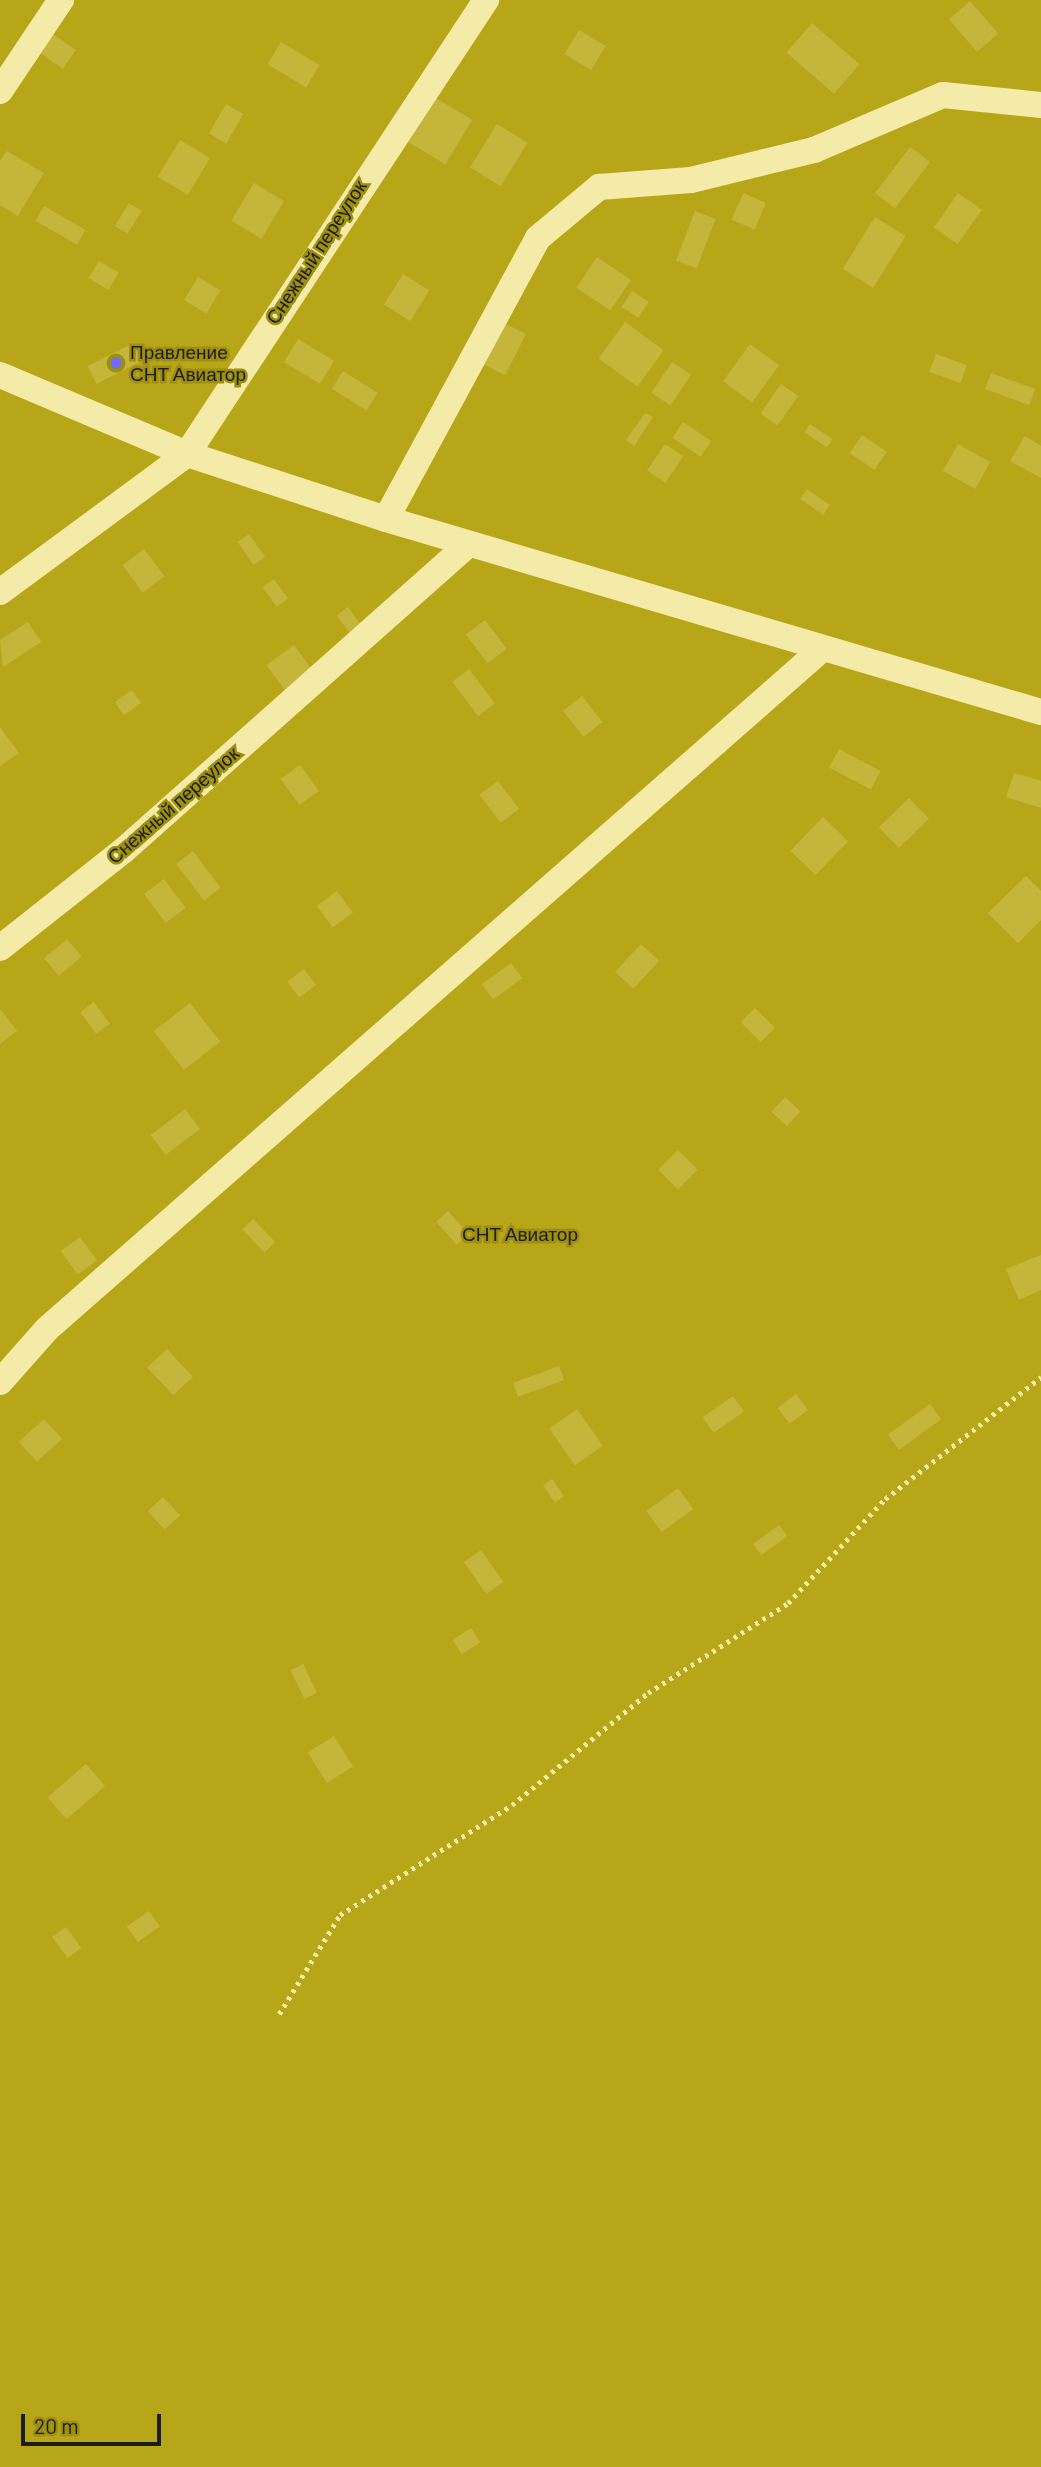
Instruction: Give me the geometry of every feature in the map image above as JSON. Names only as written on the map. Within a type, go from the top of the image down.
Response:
[{"type":"lane","points":[[0,92],[61,0]]},
{"type":"lane","name":"Снежный переулок","points":[[0,592],[187,454],[486,0]]},
{"type":"lane","points":[[386,519],[538,238],[599,187],[691,180],[814,150],[943,95],[1041,105]]},
{"type":"lane","points":[[0,375],[187,454],[386,519],[1041,712]]},
{"type":"lane","name":"Снежный переулок","points":[[0,948],[124,850],[468,545]]},
{"type":"lane","points":[[0,1382],[47,1329],[822,649]]},
{"type":"path","points":[[279,2014],[340,1914],[512,1805],[648,1693],[788,1603],[884,1499],[1041,1377]]},
{"type":"green space","name":"СНТ Авиатор","points":[[0,0],[1041,0],[1041,2467],[0,2467]]},
{"type":"building","points":[[970,1],[998,33],[977,52],[949,19]]},
{"type":"building","points":[[812,23],[860,64],[834,94],[786,52]]},
{"type":"building","points":[[579,30],[606,46],[591,70],[565,54]]},
{"type":"building","points":[[53,34],[76,50],[63,69],[40,53]]},
{"type":"building","points":[[281,42],[320,65],[306,87],[268,64]]},
{"type":"building","points":[[431,95],[472,120],[445,164],[404,140]]},
{"type":"building","points":[[226,104],[243,114],[226,143],[209,133]]},
{"type":"building","points":[[497,124],[528,143],[501,186],[470,167]]},
{"type":"building","points":[[180,140],[210,158],[188,195],[158,177]]},
{"type":"building","points":[[910,147],[930,162],[895,208],[875,193]]},
{"type":"building","points":[[7,151],[44,173],[18,216],[0,205],[0,161]]},
{"type":"building","points":[[254,183],[284,201],[261,239],[231,221]]},
{"type":"building","points":[[743,193],[766,203],[755,229],[732,220]]},
{"type":"building","points":[[958,193],[982,210],[958,244],[934,227]]},
{"type":"building","points":[[129,203],[142,211],[127,234],[115,226]]},
{"type":"building","points":[[44,206],[86,230],[77,245],[36,221]]},
{"type":"building","points":[[695,211],[716,219],[697,268],[676,260]]},
{"type":"building","points":[[875,217],[906,236],[873,288],[843,269]]},
{"type":"building","points":[[597,257],[631,280],[610,311],[576,288]]},
{"type":"building","points":[[99,261],[119,273],[108,290],[89,278]]},
{"type":"building","points":[[403,274],[429,290],[410,321],[384,305]]},
{"type":"building","points":[[198,277],[220,290],[206,314],[184,300]]},
{"type":"building","points":[[632,291],[649,302],[638,318],[622,307]]},
{"type":"building","points":[[502,322],[526,334],[505,375],[481,363]]},
{"type":"building","points":[[625,322],[664,350],[637,387],[599,358]]},
{"type":"building","points":[[298,339],[334,361],[320,384],[284,362]]},
{"type":"building","points":[[133,343],[142,361],[97,384],[88,366]]},
{"type":"building","points":[[750,344],[779,365],[752,402],[723,381]]},
{"type":"building","points":[[936,354],[967,365],[961,383],[930,372]]},
{"type":"building","points":[[672,362],[691,375],[670,406],[651,393]]},
{"type":"building","points":[[343,371],[378,393],[367,411],[332,389]]},
{"type":"building","points":[[991,373],[1035,389],[1029,405],[985,389]]},
{"type":"building","points":[[781,384],[798,396],[778,426],[760,413]]},
{"type":"building","points":[[645,413],[653,417],[634,446],[626,440]]},
{"type":"building","points":[[683,422],[711,441],[701,457],[672,438]]},
{"type":"building","points":[[810,424],[832,439],[827,447],[804,432]]},
{"type":"building","points":[[862,435],[887,452],[875,470],[850,453]]},
{"type":"building","points":[[1025,436],[1041,446],[1041,478],[1010,461]]},
{"type":"building","points":[[665,444],[683,456],[665,483],[647,471]]},
{"type":"building","points":[[958,444],[990,462],[975,489],[943,471]]},
{"type":"building","points":[[807,489],[830,505],[823,515],[800,499]]},
{"type":"building","points":[[249,534],[265,557],[254,565],[238,542]]},
{"type":"building","points":[[144,549],[164,576],[143,592],[122,565]]},
{"type":"building","points":[[274,579],[288,598],[277,607],[263,587]]},
{"type":"building","points":[[348,607],[363,628],[352,636],[337,615]]},
{"type":"building","points":[[485,620],[507,649],[487,663],[466,634]]},
{"type":"building","points":[[28,622],[41,642],[3,667],[0,640]]},
{"type":"building","points":[[294,645],[314,673],[286,692],[266,665]]},
{"type":"building","points":[[469,669],[495,703],[478,716],[452,682]]},
{"type":"building","points":[[132,690],[141,703],[124,715],[115,702]]},
{"type":"building","points":[[582,696],[602,722],[583,737],[563,711]]},
{"type":"building","points":[[0,727],[19,753],[0,766]]},
{"type":"building","points":[[839,749],[880,771],[871,790],[829,768]]},
{"type":"building","points":[[300,765],[319,791],[299,805],[281,779]]},
{"type":"building","points":[[1014,773],[1041,781],[1041,808],[1006,797]]},
{"type":"building","points":[[498,781],[519,809],[501,823],[480,795]]},
{"type":"building","points":[[909,798],[929,819],[899,848],[879,827]]},
{"type":"building","points":[[823,817],[848,841],[816,875],[790,851]]},
{"type":"building","points":[[193,851],[221,888],[204,900],[176,864]]},
{"type":"building","points":[[1026,876],[1041,891],[1041,920],[1018,943],[988,913]]},
{"type":"building","points":[[164,879],[186,908],[166,923],[144,894]]},
{"type":"building","points":[[337,891],[353,913],[333,928],[317,906]]},
{"type":"building","points":[[67,939],[82,957],[59,976],[44,958]]},
{"type":"building","points":[[641,944],[659,961],[633,989],[615,972]]},
{"type":"building","points":[[511,963],[522,978],[493,1000],[482,984]]},
{"type":"building","points":[[304,969],[316,985],[299,998],[287,982]]},
{"type":"building","points":[[94,1002],[110,1024],[96,1034],[80,1012]]},
{"type":"building","points":[[190,1003],[220,1042],[184,1070],[154,1031]]},
{"type":"building","points":[[755,1008],[775,1028],[761,1042],[741,1022]]},
{"type":"building","points":[[0,1009],[17,1031],[0,1044]]},
{"type":"building","points":[[785,1097],[800,1111],[787,1126],[771,1112]]},
{"type":"building","points":[[185,1109],[200,1129],[166,1155],[151,1135]]},
{"type":"building","points":[[678,1150],[698,1170],[678,1190],[658,1170]]},
{"type":"building","points":[[448,1211],[469,1234],[457,1245],[436,1222]]},
{"type":"building","points":[[253,1219],[275,1242],[264,1252],[242,1229]]},
{"type":"building","points":[[80,1237],[97,1260],[78,1275],[61,1251]]},
{"type":"building","points":[[1041,1255],[1041,1290],[1019,1300],[1006,1269]]},
{"type":"building","points":[[167,1349],[193,1377],[173,1395],[147,1367]]},
{"type":"building","points":[[559,1366],[564,1380],[518,1397],[513,1383]]},
{"type":"building","points":[[796,1394],[808,1410],[790,1424],[778,1408]]},
{"type":"building","points":[[733,1396],[744,1412],[714,1433],[703,1417]]},
{"type":"building","points":[[930,1404],[941,1419],[899,1450],[888,1435]]},
{"type":"building","points":[[577,1409],[603,1446],[575,1465],[549,1429]]},
{"type":"building","points":[[44,1419],[62,1439],[37,1462],[19,1442]]},
{"type":"building","points":[[552,1479],[564,1496],[555,1503],[543,1485]]},
{"type":"building","points":[[678,1488],[693,1509],[662,1532],[646,1511]]},
{"type":"building","points":[[163,1497],[180,1515],[165,1530],[148,1511]]},
{"type":"building","points":[[779,1525],[787,1536],[761,1555],[753,1544]]},
{"type":"building","points":[[481,1550],[503,1582],[486,1594],[464,1562]]},
{"type":"building","points":[[471,1628],[480,1642],[462,1654],[453,1640]]},
{"type":"building","points":[[303,1664],[317,1693],[304,1699],[290,1670]]},
{"type":"building","points":[[334,1736],[353,1767],[327,1783],[308,1752]]},
{"type":"building","points":[[86,1764],[105,1786],[67,1819],[48,1797]]},
{"type":"building","points":[[149,1911],[160,1927],[138,1942],[127,1926]]},
{"type":"building","points":[[66,1927],[81,1948],[68,1958],[52,1937]]},
{"type":"place","name":"Правление СНТ Авиатор","points":[[116,363]]}]
